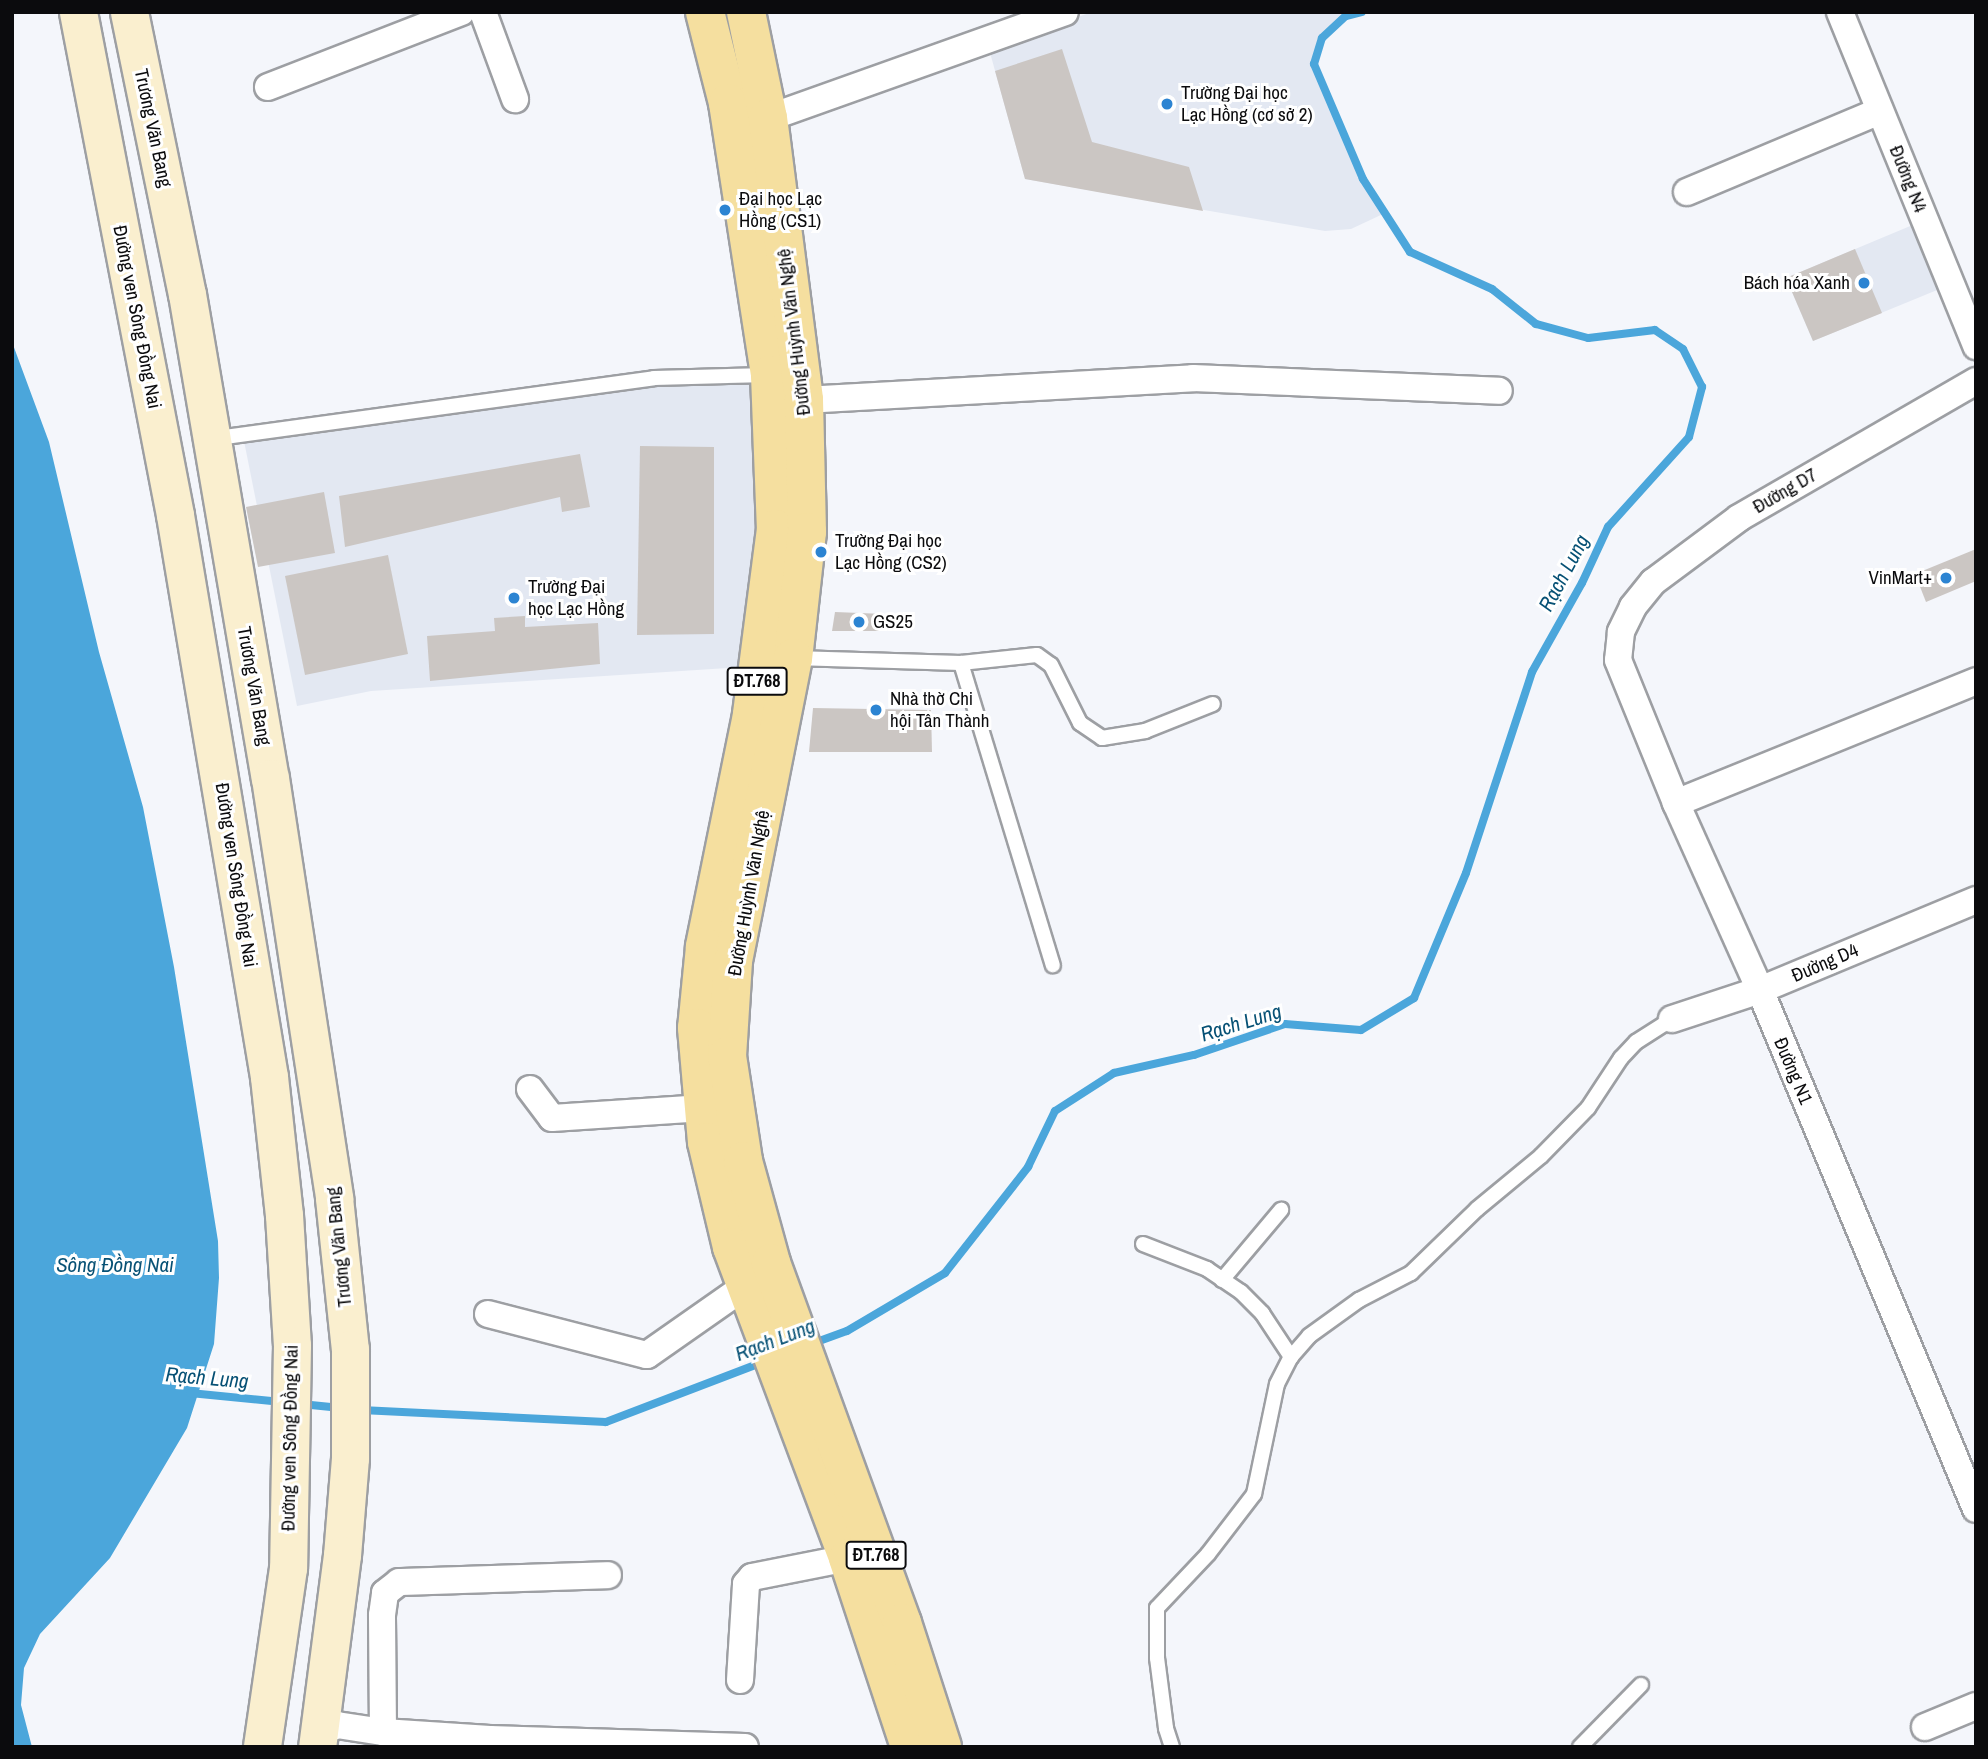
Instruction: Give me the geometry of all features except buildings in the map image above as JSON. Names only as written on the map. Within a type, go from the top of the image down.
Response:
[{"type":"main road","name":"Đường ven Sông Đồng Nai","points":[[78,12],[175,515],[269,1077],[284,1215],[291,1362],[292,1458],[288,1568],[262,1747]]},
{"type":"main road","name":"Trương Văn Bang","points":[[129,12],[187,294],[272,791],[318,1082],[350,1364],[350,1458],[324,1740]]},
{"type":"main road","name":"Đường Huỳnh Văn Nghệ","points":[[705,12],[728,103],[792,531],[705,947],[697,1028],[707,1142],[732,1247],[747,1285],[788,1353],[902,1623],[942,1747]]},
{"type":"main road","name":"Đường Huỳnh Văn Nghệ","points":[[755,16],[804,400],[792,531],[793,658],[733,961],[727,1056],[743,1161],[771,1263],[788,1353],[848,1558],[910,1747]]},
{"type":"street","points":[[268,87],[461,12]]},
{"type":"street","points":[[483,12],[515,99]]},
{"type":"street","points":[[768,118],[1065,12]]},
{"type":"street","name":"Đường N4","points":[[1840,12],[1976,346]]},
{"type":"street","points":[[1687,192],[1880,111]]},
{"type":"street","points":[[804,400],[1193,378],[1499,391]]},
{"type":"street","name":"Đường D7","points":[[1621,632],[1633,607],[1653,582],[1739,518],[1976,381]]},
{"type":"street","name":"Đường N1","points":[[1621,632],[1618,660],[1676,803],[1760,990],[1976,1509]]},
{"type":"street","points":[[1676,803],[1976,681]]},
{"type":"street","name":"Đường D4","points":[[1672,1019],[1760,990],[1973,909]]},
{"type":"street","points":[[530,1090],[552,1118],[704,1108]]},
{"type":"street","points":[[488,1314],[647,1355],[747,1285]]},
{"type":"street","points":[[740,1680],[746,1584],[752,1577],[848,1558]]},
{"type":"street","points":[[383,1732],[382,1615],[385,1593],[400,1582],[608,1575]]},
{"type":"street","points":[[1924,1727],[1976,1706]]},
{"type":"street","points":[[324,1740],[383,1732],[570,1743],[745,1747]]},
{"type":"lane","points":[[225,437],[654,379],[770,375]]},
{"type":"lane","points":[[793,658],[961,663],[1037,655],[1051,665],[1080,723],[1102,738],[1145,731],[1213,704]]},
{"type":"lane","points":[[961,663],[1053,965]]},
{"type":"lane","points":[[1172,1747],[1166,1728],[1157,1658],[1157,1608],[1208,1554],[1254,1494],[1278,1384],[1291,1357],[1309,1336],[1418,1266],[1476,1209],[1541,1156],[1588,1108],[1620,1058],[1636,1042],[1672,1019]]},
{"type":"lane","points":[[1222,1280],[1281,1210]]},
{"type":"lane","points":[[1143,1244],[1207,1269],[1222,1280],[1262,1312],[1291,1357]]},
{"type":"lane","points":[[1580,1747],[1642,1685]]},
{"type":"shaded area","name":"Trường Đại học Lạc Hồng (cơ sở 2)","points":[[1092,12],[1366,12],[1346,16],[1322,38],[1314,64],[1362,179],[1383,214],[1351,229],[1325,231],[1025,179],[989,49]]},
{"type":"shaded area","name":"Bách hóa Xanh","points":[[1915,224],[1942,288],[1813,341],[1786,278]]},
{"type":"shaded area","name":"Trường Đại học Lạc Hồng","points":[[755,382],[761,529],[743,667],[371,691],[297,706],[244,441],[656,384]]},
{"type":"water","name":"Sông Đồng Nai","points":[[12,342],[49,442],[99,652],[143,807],[174,967],[218,1241],[219,1278],[214,1344],[187,1428],[110,1558],[40,1634],[24,1668],[21,1705],[32,1747],[12,1747]]},
{"type":"waterway","name":"Rạch Lung","points":[[811,1344],[847,1331],[945,1273],[1028,1167],[1055,1111],[1114,1073],[1194,1055],[1285,1024],[1361,1030],[1414,998],[1466,873],[1532,672],[1582,583],[1608,527],[1689,437],[1702,387],[1683,349],[1655,330],[1588,338],[1536,324],[1492,289],[1410,252],[1363,179],[1314,64],[1322,38],[1346,16],[1362,12]]},
{"type":"waterway","name":"Rạch Lung","points":[[361,1410],[606,1422],[763,1362]]},
{"type":"waterway","name":"Rạch Lung","points":[[190,1393],[282,1402]]},
{"type":"waterway","name":"Rạch Lung","points":[[301,1404],[341,1408]]},
{"type":"place","name":"Trường Đại học Lạc Hồng (cơ sở 2)","points":[[1167,104]]},
{"type":"place","name":"Đại học Lạc Hồng (CS1)","points":[[725,210]]},
{"type":"place","name":"Bách hóa Xanh","points":[[1864,283]]},
{"type":"place","name":"Trường Đại học Lạc Hồng (CS2)","points":[[821,552]]},
{"type":"place","name":"VinMart+","points":[[1946,578]]},
{"type":"place","name":"Trường Đại học Lạc Hồng","points":[[514,598]]},
{"type":"place","name":"GS25","points":[[859,622]]},
{"type":"place","name":"Nhà thờ Chi hội Tân Thành","points":[[876,710]]}]
